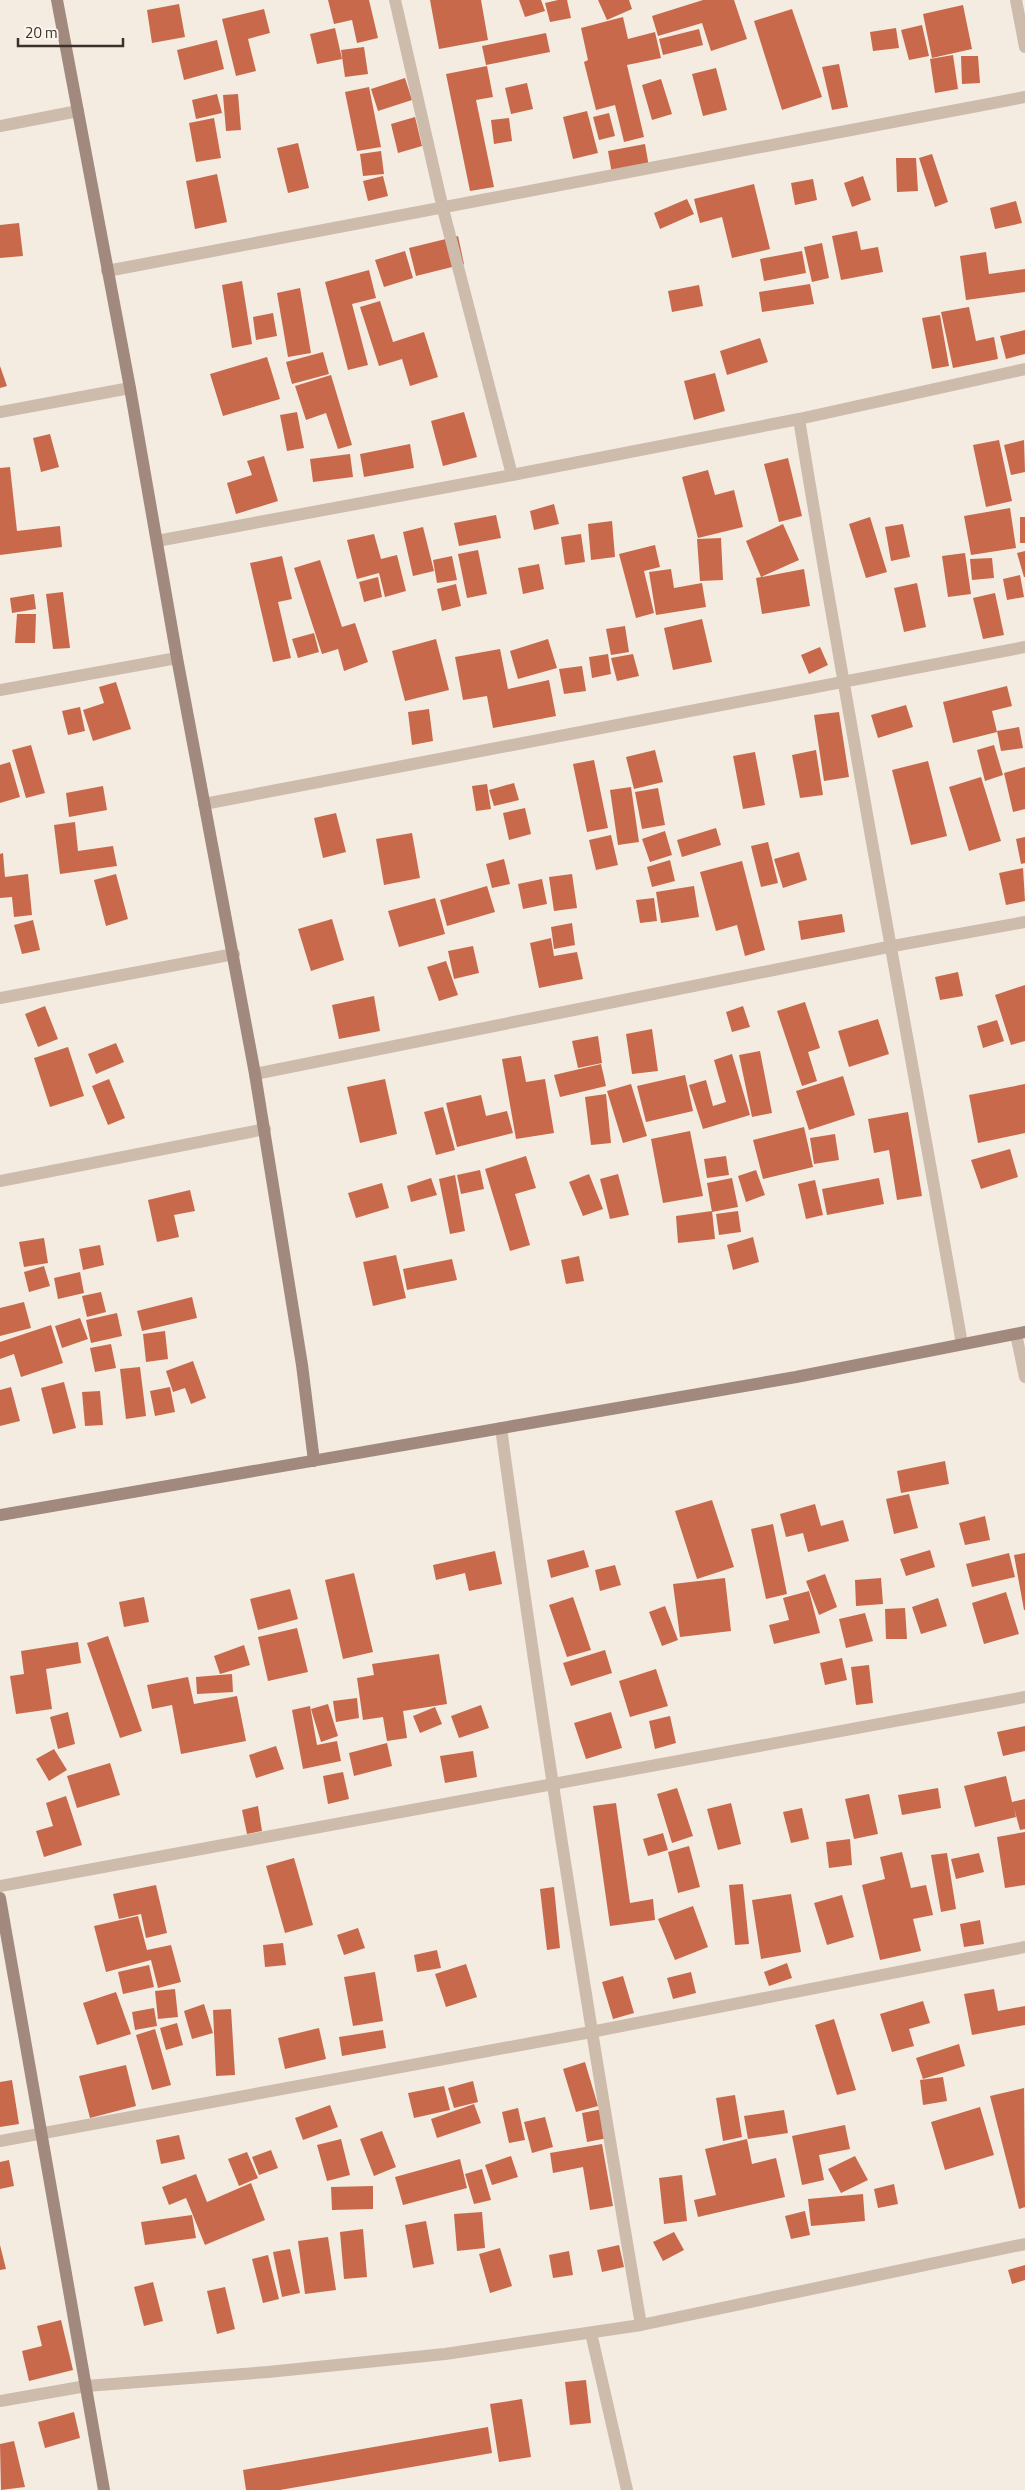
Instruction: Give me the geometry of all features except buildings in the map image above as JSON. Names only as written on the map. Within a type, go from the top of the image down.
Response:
[{"type":"street","points":[[57,0],[130,388],[204,804],[234,954],[302,1364],[314,1461]]},
{"type":"street","points":[[395,0],[443,209],[512,475]]},
{"type":"street","points":[[1016,0],[1025,47]]},
{"type":"street","points":[[107,271],[443,209],[1025,97]]},
{"type":"street","points":[[0,126],[78,111]]},
{"type":"street","points":[[157,541],[799,419],[1025,369]]},
{"type":"street","points":[[0,412],[130,388]]},
{"type":"street","points":[[799,419],[842,683],[893,946],[962,1344]]},
{"type":"street","points":[[204,804],[1025,647]]},
{"type":"street","points":[[0,690],[177,658]]},
{"type":"street","points":[[255,1074],[893,946],[1025,922]]},
{"type":"street","points":[[0,998],[234,954]]},
{"type":"street","points":[[0,1180],[264,1129]]},
{"type":"street","points":[[0,1515],[796,1377],[1020,1333],[1025,1377]]},
{"type":"street","points":[[501,1428],[552,1783],[591,2032],[641,2325]]},
{"type":"street","points":[[0,1886],[1025,1697]]},
{"type":"street","points":[[0,1898],[104,2490]]},
{"type":"street","points":[[0,2141],[42,2135],[591,2032],[1025,1947]]},
{"type":"street","points":[[0,2400],[86,2386],[268,2372],[445,2354],[591,2333],[641,2325],[1025,2244]]},
{"type":"street","points":[[591,2333],[627,2490]]}]
